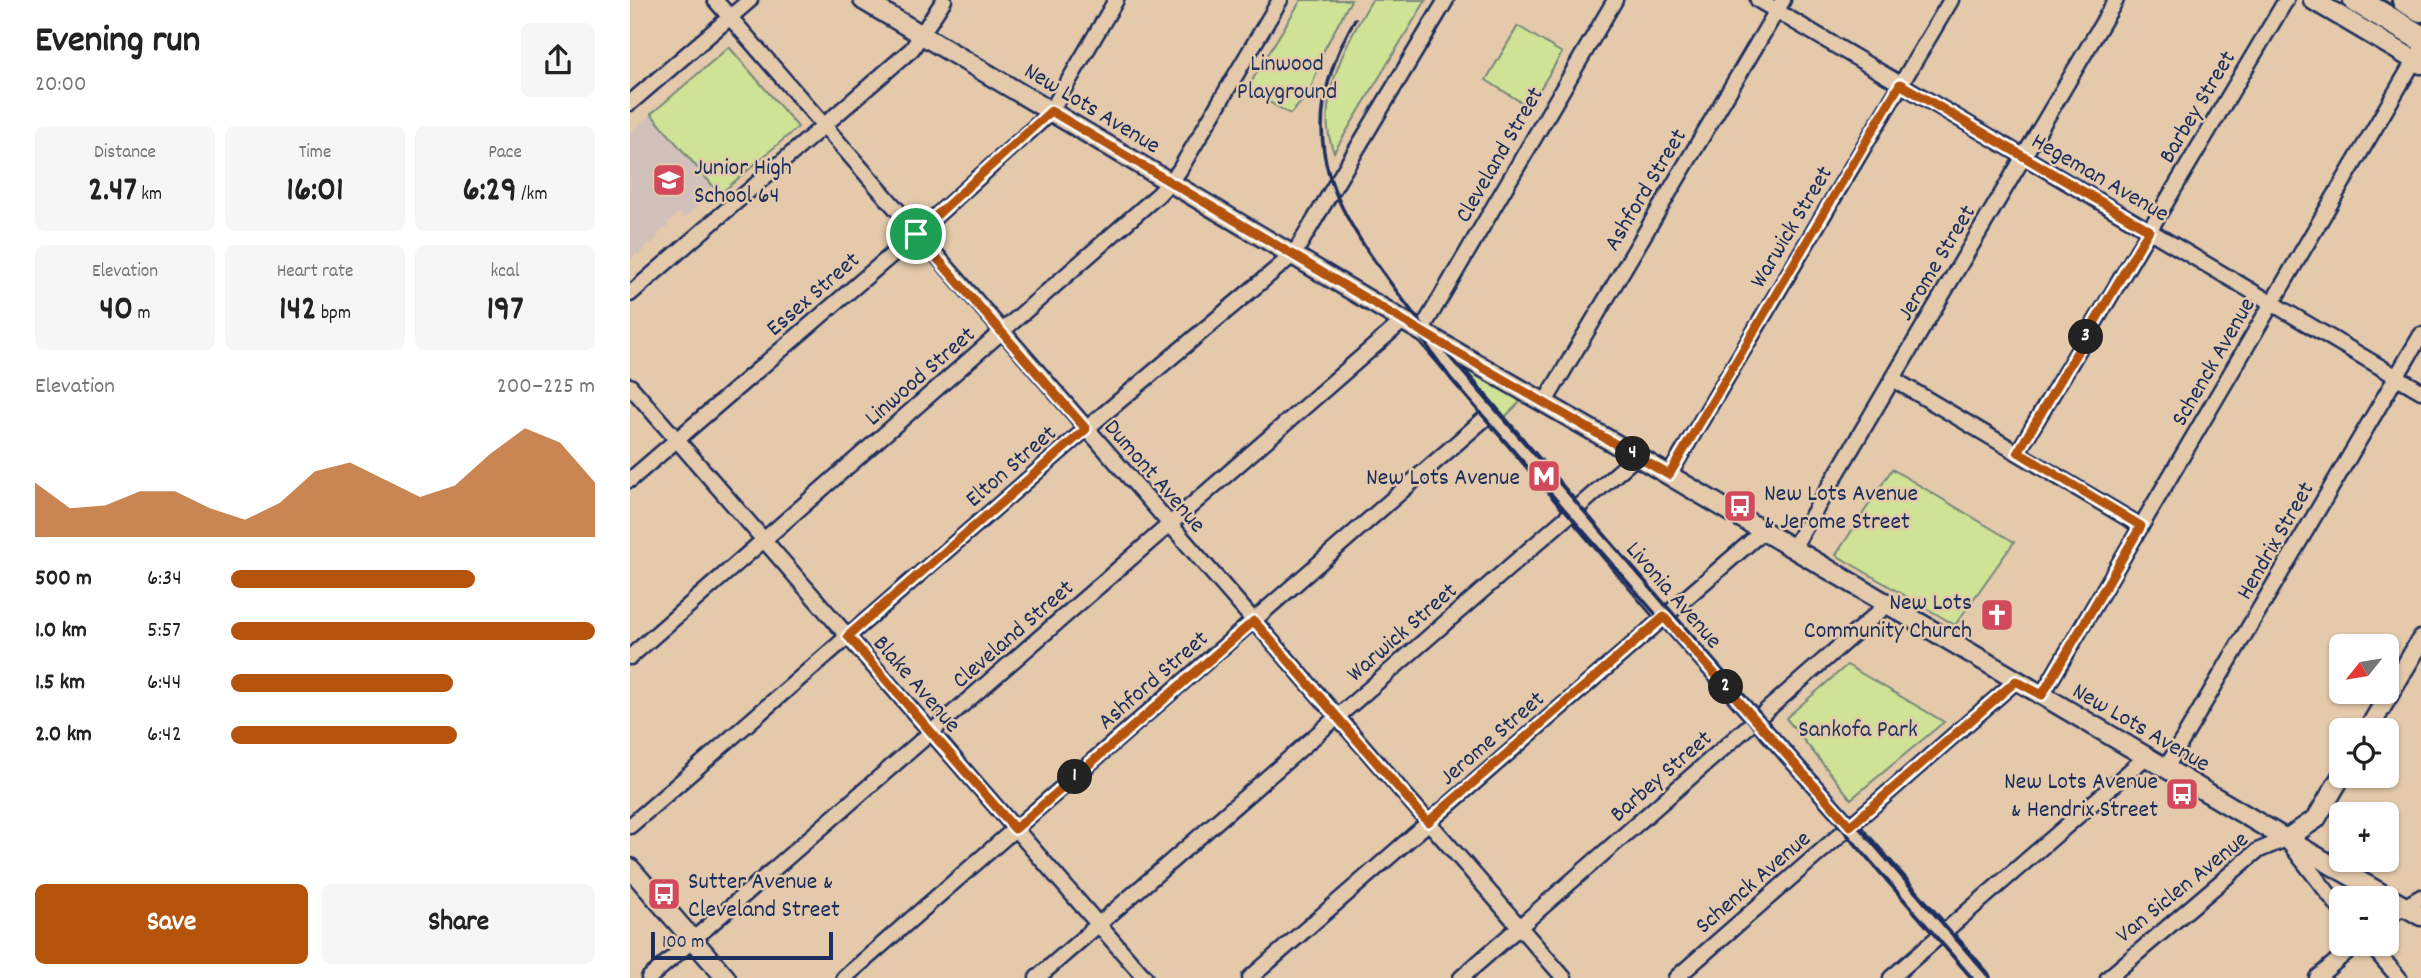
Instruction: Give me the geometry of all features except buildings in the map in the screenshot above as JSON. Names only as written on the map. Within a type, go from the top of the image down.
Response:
[{"type":"highway","points":[[2356,0],[2419,53]]},
{"type":"highway","points":[[2405,0],[2421,9]]},
{"type":"street","name":"Dumont Avenue","points":[[715,0],[1564,978]]},
{"type":"street","points":[[630,103],[750,0]]},
{"type":"street","name":"New Lots Avenue","points":[[863,0],[1403,321],[2286,839],[2416,907]]},
{"type":"street","points":[[630,294],[912,49],[944,0]]},
{"type":"street","name":"Essex Street","points":[[630,480],[916,234],[1051,111],[1116,0]]},
{"type":"street","name":"Linwood Street","points":[[630,657],[1171,182],[1280,0]]},
{"type":"street","name":"Elton Street","points":[[630,826],[1086,429],[1294,254],[1446,0]]},
{"type":"street","name":"Cleveland Street","points":[[1421,331],[1615,0]]},
{"type":"street","name":"Hegeman Avenue","points":[[1758,0],[1779,5],[1900,84],[2421,391]]},
{"type":"street","name":"Warwick Street","points":[[1669,475],[1951,0]]},
{"type":"street","name":"Jerome Street","points":[[1793,548],[2116,0]]},
{"type":"street","name":"Barbey Street","points":[[2018,452],[2286,0]]},
{"type":"street","points":[[2313,0],[2419,53]]},
{"type":"street","name":"Ashford Street","points":[[1545,402],[1779,5]]},
{"type":"street","name":"Schenck Avenue","points":[[2042,695],[2419,53]]},
{"type":"street","name":"Cleveland Street","points":[[649,978],[1403,321]]},
{"type":"street","name":"Livonia Avenue","points":[[1421,331],[1664,617],[1982,978]]},
{"type":"street","name":"Hendrix Street","points":[[2166,768],[2421,335]]},
{"type":"street","points":[[1893,379],[2141,526]]},
{"type":"street","name":"Blake Avenue","points":[[630,386],[1145,978]]},
{"type":"street","name":"Ashford Street","points":[[844,978],[1490,414]]},
{"type":"street","name":"Warwick Street","points":[[1037,978],[1637,456]]},
{"type":"street","name":"Jerome Street","points":[[1250,978],[1763,531]]},
{"type":"street","name":"Barbey Street","points":[[1461,978],[1888,604]]},
{"type":"street","points":[[2375,718],[2421,640]]},
{"type":"street","name":"Schenck Avenue","points":[[1676,978],[2016,681]]},
{"type":"street","points":[[1891,978],[2146,757]]},
{"type":"street","name":"Van Siclen Avenue","points":[[2108,978],[2257,851],[2286,839],[2316,819],[2334,788]]},
{"type":"street","points":[[2286,839],[2329,894]]},
{"type":"street","points":[[630,867],[726,978]]},
{"type":"street","points":[[2399,913],[2416,907]]},
{"type":"street","points":[[2317,978],[2342,956]]},
{"type":"street","points":[[2380,956],[2399,978]]},
{"type":"shaded area","name":"Junior High School 64","points":[[651,114],[716,190],[684,218],[679,213],[667,223],[669,225],[657,235],[659,237],[649,243],[639,255],[636,253],[630,262],[630,133]]},
{"type":"green space","name":"Linwood Playground","points":[[1301,0],[1351,0],[1324,50],[1309,94],[1290,114],[1247,89]]},
{"type":"green space","points":[[1372,0],[1426,0],[1334,152],[1329,133],[1330,94],[1343,53]]},
{"type":"green space","points":[[1518,26],[1562,53],[1529,107],[1486,80]]},
{"type":"green space","points":[[729,47],[798,127],[720,194],[651,114]]},
{"type":"green space","points":[[1459,360],[1520,402],[1505,417],[1459,364]]},
{"type":"green space","points":[[1892,469],[2014,542],[1955,625],[1836,555]]},
{"type":"green space","name":"Sankofa Park","points":[[1847,665],[1944,722],[1851,799],[1786,718]]},
{"type":"railway","points":[[1355,19],[1333,65],[1323,107],[1323,146],[1332,182],[1347,217],[1368,252],[1422,325],[1990,978]]},
{"type":"railway","points":[[1420,336],[1451,379],[1972,978]]},
{"type":"place","name":"Junior High School 64","points":[[669,180]]},
{"type":"place","name":"New Lots Avenue","points":[[1544,476]]},
{"type":"place","name":"New Lots Avenue & Jerome Street","points":[[1740,506]]},
{"type":"place","name":"New Lots Community Church","points":[[1997,615]]},
{"type":"place","name":"New Lots Avenue & Hendrix Street","points":[[2182,794]]},
{"type":"place","name":"Sutter Avenue & Cleveland Street","points":[[664,894]]},
{"type":"route","points":[[1900,84],[2149,230],[2018,452],[2141,526],[2042,695],[2016,681],[1850,826],[1664,617],[1428,822],[1254,621],[1015,829],[848,636],[1086,429],[916,234],[1051,111],[1410,325],[1669,475],[1900,84]]}]
